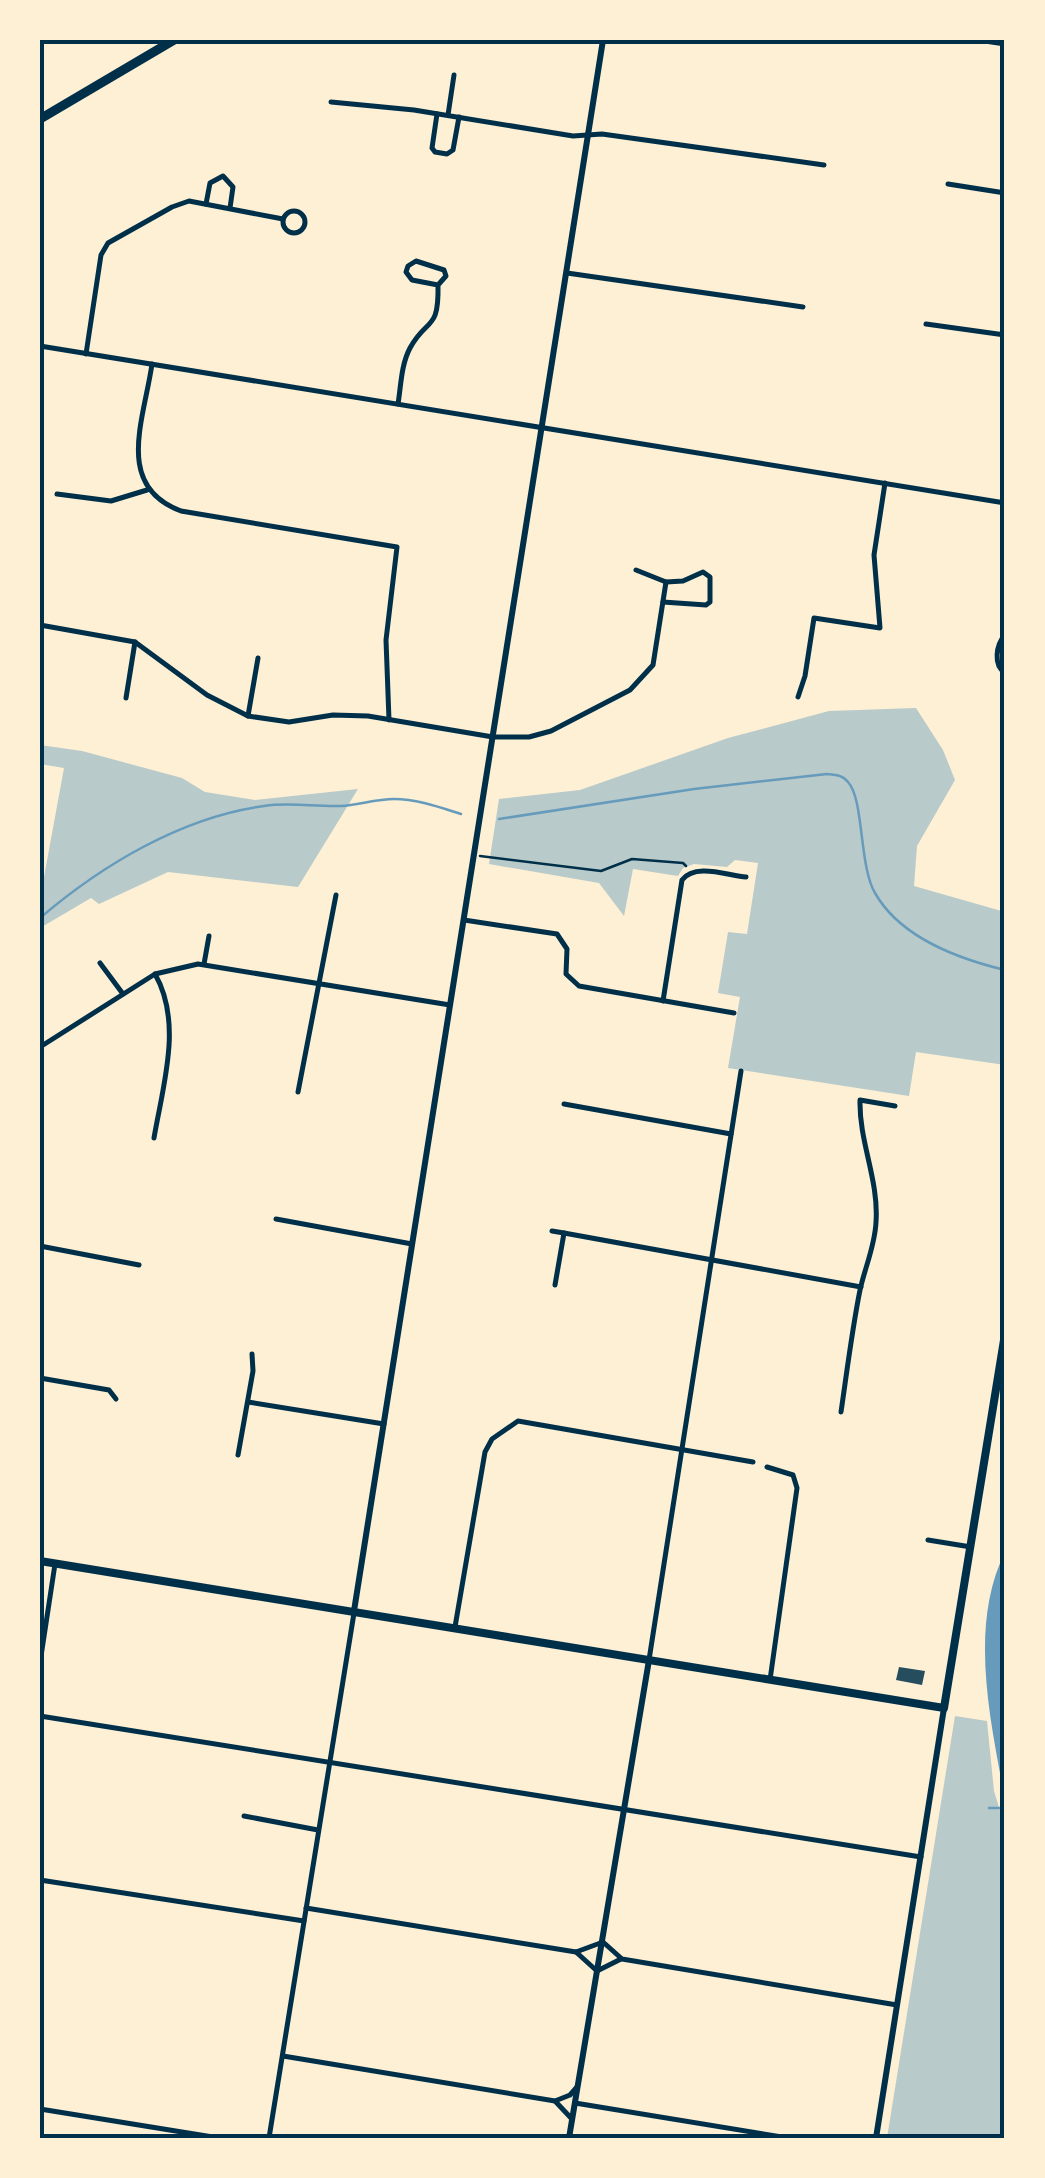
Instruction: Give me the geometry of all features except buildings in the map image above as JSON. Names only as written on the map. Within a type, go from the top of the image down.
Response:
[{"type":"main road","points":[[44,116],[174,40]]},
{"type":"main road","points":[[40,1562],[944,1708],[1005,1334]]},
{"type":"street","points":[[269,2138],[603,40]]},
{"type":"street","points":[[978,40],[1005,44]]},
{"type":"street","points":[[448,115],[454,76]]},
{"type":"street","points":[[331,102],[448,115],[573,136],[602,134],[824,165]]},
{"type":"street","points":[[437,114],[432,148],[447,154],[453,150],[458,117]]},
{"type":"street","points":[[206,204],[210,183],[223,176],[233,187],[230,208]]},
{"type":"street","points":[[948,184],[1005,193]]},
{"type":"street","points":[[86,354],[101,255],[108,243],[190,201],[283,219]]},
{"type":"street","points":[[296,211],[305,224],[298,233],[290,233],[284,228],[283,219],[288,212],[296,211]]},
{"type":"street","points":[[398,404],[411,346],[432,324],[437,313],[438,285],[446,276],[442,267],[416,261],[408,266],[406,272],[412,280],[438,285]]},
{"type":"street","points":[[567,273],[803,307]]},
{"type":"street","points":[[926,324],[1005,336]]},
{"type":"street","points":[[40,346],[1005,503]]},
{"type":"street","points":[[152,364],[138,452],[139,472],[147,490],[162,504],[181,511],[396,547],[386,640],[389,720]]},
{"type":"street","points":[[798,697],[814,618],[880,628],[874,555],[886,483]]},
{"type":"street","points":[[57,494],[111,501],[147,490]]},
{"type":"street","points":[[636,570],[666,582],[682,581],[702,572],[712,582],[706,606],[663,602]]},
{"type":"street","points":[[40,625],[135,642],[206,695],[248,716],[289,722],[350,715],[524,738],[545,733],[635,686],[653,665],[666,582]]},
{"type":"street","points":[[1005,635],[997,660],[1005,673]]},
{"type":"street","points":[[126,698],[135,642]]},
{"type":"street","points":[[248,716],[258,658]]},
{"type":"street","points":[[662,1001],[682,880],[694,870],[746,878]]},
{"type":"street","points":[[298,1092],[336,895]]},
{"type":"street","points":[[464,920],[557,934],[568,949],[566,974],[579,986],[734,1013]]},
{"type":"street","points":[[204,964],[209,936]]},
{"type":"street","points":[[100,963],[123,994]]},
{"type":"street","points":[[40,1047],[156,974],[204,964],[450,1005]]},
{"type":"street","points":[[154,1138],[170,1033],[164,990],[156,974]]},
{"type":"street","points":[[569,2138],[741,1072]]},
{"type":"street","points":[[840,1412],[876,1220],[875,1196],[861,1138],[860,1100],[895,1106]]},
{"type":"street","points":[[564,1104],[731,1134]]},
{"type":"street","points":[[276,1219],[412,1244]]},
{"type":"street","points":[[552,1231],[861,1286]]},
{"type":"street","points":[[555,1285],[564,1233]]},
{"type":"street","points":[[40,1246],[139,1265]]},
{"type":"street","points":[[238,1455],[252,1354]]},
{"type":"street","points":[[40,1378],[109,1390],[116,1398]]},
{"type":"street","points":[[248,1402],[384,1424]]},
{"type":"street","points":[[455,1628],[485,1452],[492,1440],[518,1421],[753,1462]]},
{"type":"street","points":[[767,1467],[785,1471],[796,1481],[770,1680]]},
{"type":"street","points":[[928,1540],[971,1547]]},
{"type":"street","points":[[40,1663],[56,1564]]},
{"type":"street","points":[[876,2138],[944,1708]]},
{"type":"street","points":[[40,1716],[921,1858]]},
{"type":"street","points":[[244,1816],[318,1830]]},
{"type":"street","points":[[40,1880],[304,1921]]},
{"type":"street","points":[[306,1908],[576,1952],[603,1942]]},
{"type":"street","points":[[603,1942],[622,1958]]},
{"type":"street","points":[[576,1952],[596,1971]]},
{"type":"street","points":[[596,1971],[622,1958],[897,2005]]},
{"type":"street","points":[[283,2056],[555,2101],[568,2111],[572,2120]]},
{"type":"street","points":[[555,2101],[577,2088]]},
{"type":"street","points":[[574,2103],[788,2138]]},
{"type":"street","points":[[40,2109],[218,2138]]},
{"type":"path","points":[[485,856],[601,871],[632,859],[685,865]]},
{"type":"shaded area","points":[[916,708],[943,750],[955,780],[917,846],[914,886],[1005,912],[1005,1065],[916,1052],[909,1096],[728,1068],[740,997],[718,993],[728,932],[747,934],[758,863],[735,860],[727,867],[694,864],[683,868],[678,876],[633,869],[624,916],[599,883],[489,864],[499,799],[580,790],[728,738],[829,711]]},
{"type":"shaded area","points":[[40,745],[82,751],[182,778],[205,792],[255,800],[358,789],[298,887],[168,872],[99,904],[91,898],[40,928],[40,899],[64,768],[40,764]]},
{"type":"shaded area","points":[[955,1716],[987,1721],[994,1791],[1005,1827],[1005,2138],[887,2138]]},
{"type":"water","points":[[1005,1552],[1005,1800],[989,1707],[985,1643],[987,1611]]},
{"type":"waterway","points":[[499,819],[694,789],[827,774],[839,776],[853,791],[866,867],[875,893],[886,908],[899,922],[932,944],[1005,970]]},
{"type":"waterway","points":[[40,918],[144,846],[233,812],[274,805],[341,806],[394,799],[461,814]]},
{"type":"waterway","points":[[989,1808],[1005,1808]]}]
